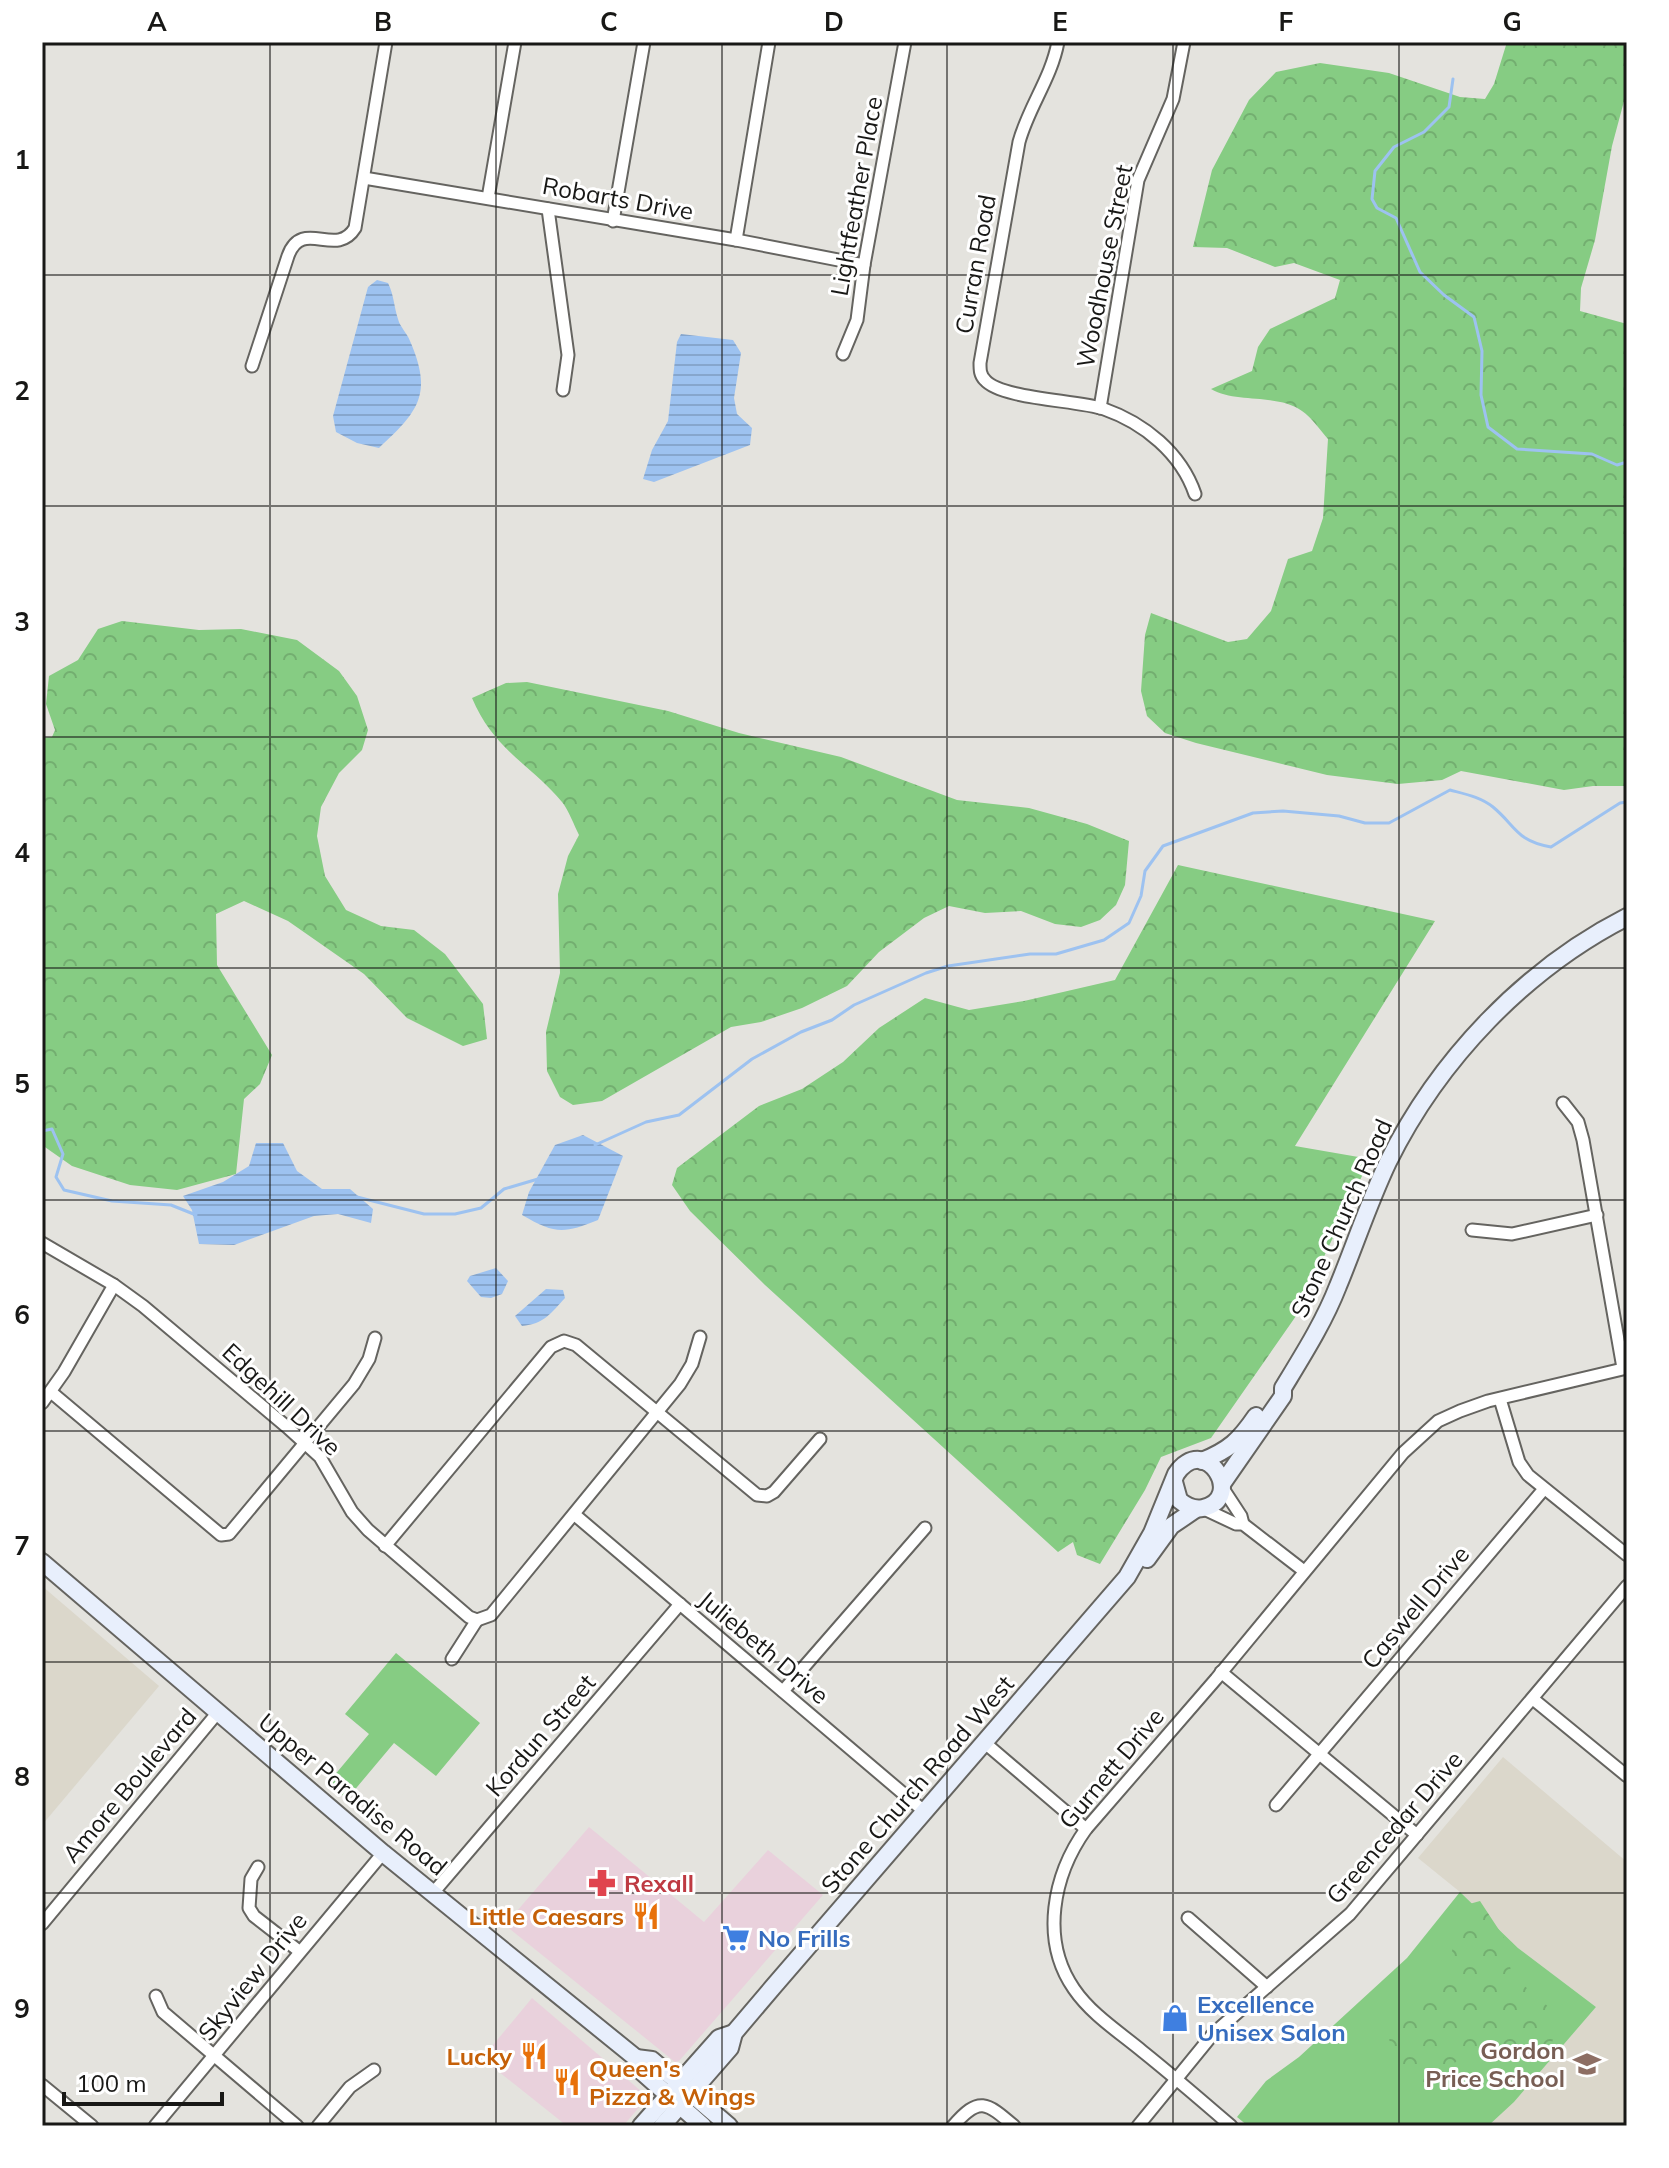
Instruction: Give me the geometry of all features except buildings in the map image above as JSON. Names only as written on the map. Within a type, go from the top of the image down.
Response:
[{"type":"main road","name":"Stone Church Road","points":[[1222,1486],[1283,1396],[1283,1388],[1324,1317],[1388,1162],[1436,1081],[1493,1015],[1574,947],[1627,917]]},
{"type":"main road","name":"Stone Church Road","points":[[1202,1461],[1234,1445],[1275,1389],[1283,1388]]},
{"type":"main road","points":[[1202,1461],[1216,1469],[1222,1486],[1217,1499],[1178,1520],[1146,1560],[1136,1565],[1183,1465],[1202,1461]]},
{"type":"main road","points":[[1174,1482],[1179,1500],[1199,1508]]},
{"type":"main road","name":"Upper Paradise Road","points":[[42,1562],[383,1853],[636,2058],[641,2071],[703,2126]]},
{"type":"main road","name":"Stone Church Road West","points":[[662,2126],[673,2102],[685,2087],[730,2048],[734,2033],[1136,1565]]},
{"type":"main road","name":"Upper Paradise Road","points":[[636,2058],[652,2060],[729,2126]]},
{"type":"main road","name":"Stone Church Road West","points":[[641,2126],[673,2102]]},
{"type":"street","points":[[252,366],[290,249],[300,240],[308,238],[337,242],[351,235],[355,228],[386,42]]},
{"type":"street","points":[[488,198],[515,42]]},
{"type":"street","points":[[613,221],[644,42]]},
{"type":"street","points":[[736,240],[769,42]]},
{"type":"street","name":"Lightfeather Place","points":[[843,354],[857,320],[864,265],[905,42]]},
{"type":"street","name":"Curran Road","points":[[1058,42],[1049,77],[1027,117],[1019,142],[980,363],[981,373],[986,382],[1006,391],[1100,408]]},
{"type":"street","name":"Woodhouse Street","points":[[1100,408],[1136,189],[1173,99],[1184,42]]},
{"type":"street","name":"Robarts Drive","points":[[364,178],[736,240],[864,265]]},
{"type":"street","points":[[548,209],[568,355],[563,390]]},
{"type":"street","points":[[1100,408],[1154,437],[1177,459],[1190,479],[1195,494]]},
{"type":"street","points":[[1563,1103],[1581,1131],[1625,1368]]},
{"type":"street","points":[[1472,1230],[1512,1234],[1597,1215]]},
{"type":"street","name":"Edgehill Drive","points":[[42,1243],[114,1285],[151,1313],[305,1444],[329,1470],[352,1512],[385,1546],[469,1617],[477,1620]]},
{"type":"street","points":[[42,1403],[114,1285]]},
{"type":"street","points":[[452,1659],[477,1620],[491,1615],[688,1373],[700,1337]]},
{"type":"street","points":[[51,1392],[221,1535],[229,1534],[354,1384],[369,1359],[375,1338]]},
{"type":"street","points":[[385,1546],[551,1347],[564,1341],[576,1345],[759,1496],[776,1490],[820,1439]]},
{"type":"street","name":"Gurnett Drive","points":[[1231,2126],[1097,2015],[1074,1989],[1061,1962],[1054,1902],[1070,1852],[1086,1829],[1403,1453],[1438,1421],[1500,1399],[1625,1368]]},
{"type":"street","points":[[1500,1399],[1519,1462],[1528,1475],[1627,1555]]},
{"type":"street","points":[[1222,1486],[1243,1524]]},
{"type":"street","name":"Caswell Drive","points":[[1276,1805],[1544,1489]]},
{"type":"street","points":[[1199,1508],[1243,1524],[1304,1571]]},
{"type":"street","name":"Juliebeth Drive","points":[[575,1515],[925,1812]]},
{"type":"street","points":[[783,1691],[925,1528]]},
{"type":"street","name":"Greencedar Drive","points":[[1138,2126],[1213,2034],[1350,1914],[1627,1586]]},
{"type":"street","name":"Kordun Street","points":[[433,1893],[680,1604]]},
{"type":"street","points":[[1221,1672],[1417,1835]]},
{"type":"street","points":[[1533,1699],[1627,1776]]},
{"type":"street","name":"Amore Boulevard","points":[[42,1924],[219,1711]]},
{"type":"street","points":[[985,1743],[1086,1829]]},
{"type":"street","name":"Skyview Drive","points":[[155,2126],[383,1853]]},
{"type":"street","points":[[258,1867],[251,1879],[249,1908],[254,1916],[299,1951]]},
{"type":"street","points":[[1188,1918],[1267,1987]]},
{"type":"street","points":[[156,1996],[163,2012],[297,2126]]},
{"type":"street","points":[[318,2126],[350,2087],[374,2070]]},
{"type":"street","points":[[42,2085],[92,2126]]},
{"type":"street","points":[[953,2126],[968,2109],[981,2104],[991,2107],[1014,2126]]},
{"type":"shaded area","points":[[42,1586],[159,1686],[42,1825]]},
{"type":"shaded area","points":[[1503,1757],[1627,1862],[1627,2126],[1488,2126],[1514,2102],[1596,2007],[1518,1948],[1460,1892],[1418,1858]]},
{"type":"shaded area","points":[[589,1827],[704,1922],[768,1850],[823,1895],[679,2061],[675,2062],[505,1925]]},
{"type":"shaded area","points":[[532,1998],[648,2097],[623,2126],[567,2126],[494,2068],[493,2045]]},
{"type":"green space","points":[[1507,42],[1627,42],[1627,90],[1612,146],[1595,240],[1581,288],[1580,311],[1627,324],[1627,786],[1564,790],[1461,771],[1442,780],[1398,784],[1327,775],[1165,733],[1147,716],[1141,691],[1145,635],[1151,613],[1228,642],[1247,639],[1271,611],[1288,559],[1312,551],[1323,518],[1328,439],[1316,424],[1306,414],[1281,402],[1221,394],[1211,389],[1252,371],[1258,347],[1270,329],[1335,298],[1340,280],[1294,263],[1275,267],[1227,248],[1193,247],[1212,170],[1249,100],[1276,72],[1320,63],[1389,73],[1460,97],[1485,99],[1494,84]]},
{"type":"green space","points":[[122,621],[199,630],[241,629],[297,640],[339,671],[357,696],[368,730],[362,750],[339,773],[321,807],[317,836],[325,876],[346,910],[381,926],[414,930],[445,954],[483,1004],[487,1039],[463,1046],[407,1018],[364,974],[288,921],[244,901],[216,914],[217,965],[272,1055],[260,1084],[244,1099],[236,1174],[177,1190],[130,1185],[72,1166],[42,1145],[42,738],[52,737],[55,730],[46,704],[49,676],[78,660],[98,629]]},
{"type":"green space","points":[[527,682],[668,711],[739,733],[841,757],[957,800],[1029,808],[1087,824],[1129,841],[1125,885],[1116,905],[1100,920],[1081,927],[1055,924],[1021,911],[985,913],[949,906],[924,918],[879,952],[847,986],[802,1008],[761,1022],[731,1027],[602,1101],[573,1105],[560,1097],[547,1071],[546,1032],[560,973],[558,894],[568,856],[579,835],[562,802],[501,743],[472,698],[506,683]]},
{"type":"green space","points":[[1178,865],[1435,921],[1295,1146],[1370,1159],[1296,1316],[1211,1438],[1161,1457],[1145,1490],[1100,1564],[1077,1555],[1073,1542],[1058,1552],[765,1285],[690,1211],[672,1185],[677,1168],[759,1106],[802,1089],[843,1062],[879,1028],[925,998],[969,1010],[1115,980]]},
{"type":"green space","points":[[396,1653],[480,1723],[436,1776],[394,1743],[347,1799],[328,1783],[369,1734],[345,1714]]},
{"type":"green space","points":[[1460,1892],[1518,1948],[1596,2007],[1514,2102],[1488,2126],[1248,2126],[1237,2117],[1266,2081],[1299,2057],[1407,1958]]},
{"type":"green space","points":[[1480,1901],[1503,1936],[1512,1975],[1559,2016],[1552,2043],[1530,2057],[1488,2046],[1459,2059],[1421,2094],[1392,2060],[1388,2030],[1407,2006],[1435,1982],[1450,1960],[1462,1906]]},
{"type":"water","points":[[377,280],[388,283],[399,322],[417,359],[421,388],[412,412],[379,448],[357,443],[336,432],[333,416],[368,287]]},
{"type":"water","points":[[681,334],[733,340],[741,353],[734,398],[737,414],[752,428],[750,445],[654,482],[643,479],[652,450],[668,421],[677,342]]},
{"type":"water","points":[[583,1135],[623,1156],[598,1220],[559,1230],[522,1215],[529,1192],[555,1145]]},
{"type":"water","points":[[256,1143],[283,1143],[297,1171],[322,1189],[350,1189],[373,1209],[371,1223],[338,1214],[314,1216],[234,1245],[199,1244],[192,1210],[183,1196],[223,1182],[249,1166]]},
{"type":"water","points":[[496,1268],[508,1281],[502,1294],[491,1298],[481,1297],[467,1281],[470,1276]]},
{"type":"water","points":[[546,1289],[563,1290],[565,1298],[542,1320],[522,1326],[515,1316]]},
{"type":"waterway","points":[[1453,79],[1449,107],[1424,132],[1394,147],[1375,171],[1372,199],[1377,208],[1396,218],[1420,272],[1474,317],[1482,351],[1481,395],[1488,427],[1517,449],[1592,454],[1617,465],[1627,462]]},
{"type":"waterway","points":[[595,1145],[646,1122],[679,1115],[752,1059],[801,1032],[832,1020],[854,1005],[926,973],[948,966],[1030,954],[1056,954],[1104,940],[1129,923],[1141,896],[1145,871],[1163,846],[1253,813],[1283,811],[1339,816],[1365,823],[1389,823],[1450,790],[1483,801],[1523,837],[1551,847],[1620,803],[1627,802]]},
{"type":"waterway","points":[[42,1131],[52,1129],[63,1154],[56,1177],[64,1190],[112,1201],[171,1205],[196,1215]]},
{"type":"waterway","points":[[357,1197],[424,1214],[455,1214],[481,1208],[504,1189],[538,1179]]},
{"type":"place","name":"Rexall","points":[[602,1883]]},
{"type":"place","name":"Little Caesars","points":[[646,1916]]},
{"type":"place","name":"No Frills","points":[[736,1938]]},
{"type":"place","name":"Excellence Unisex Salon","points":[[1175,2018]]},
{"type":"place","name":"Lucky","points":[[534,2056]]},
{"type":"place","name":"Gordon Price School","points":[[1587,2064]]},
{"type":"place","name":"Queen's Pizza & Wings","points":[[567,2082]]}]
